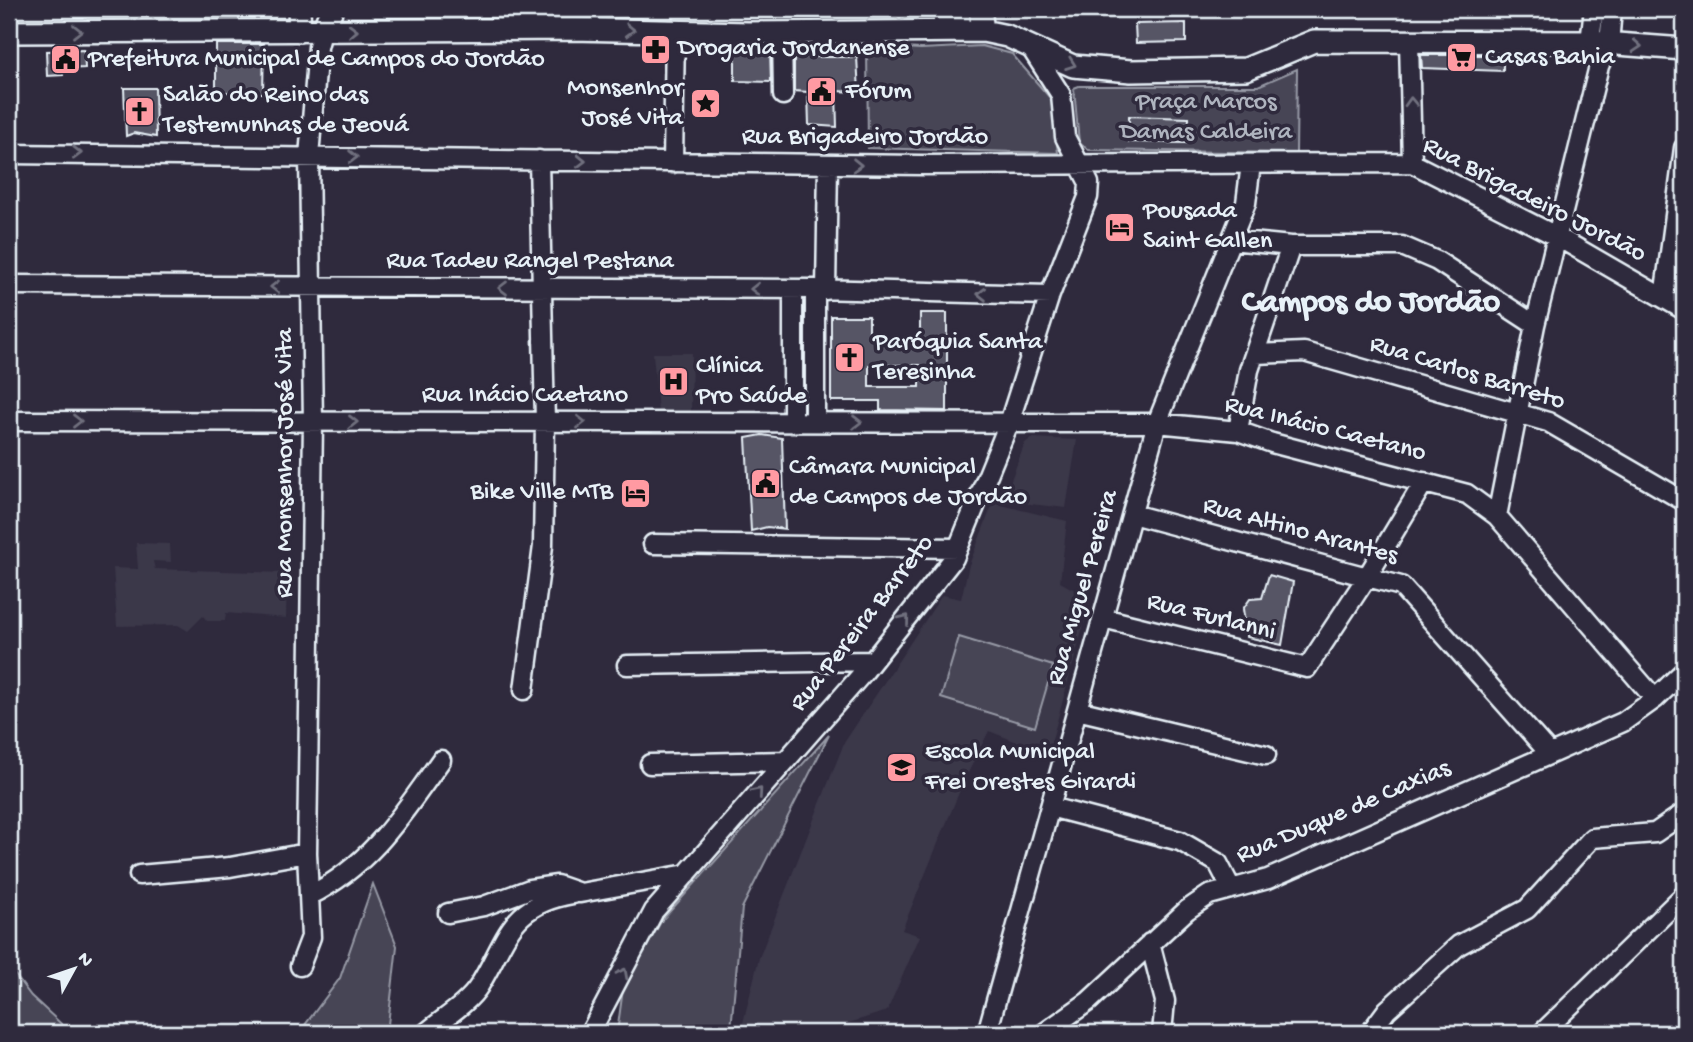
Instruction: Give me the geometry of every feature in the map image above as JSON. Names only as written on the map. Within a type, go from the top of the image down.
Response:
[{"type":"main road","points":[[299,9],[300,31]]},
{"type":"main road","points":[[322,32],[332,9]]},
{"type":"main road","points":[[509,29],[518,9]]},
{"type":"main road","points":[[980,9],[983,31]]},
{"type":"main road","points":[[9,32],[509,29],[569,19],[675,32],[983,31],[1007,36],[1073,66],[1131,71],[1246,69],[1314,41],[1600,43],[1684,49]]},
{"type":"street","points":[[943,9],[952,31]]},
{"type":"street","points":[[952,31],[960,9]]},
{"type":"street","points":[[1497,516],[1535,325],[1599,66],[1600,43],[1594,9]]},
{"type":"street","points":[[1600,43],[1612,9]]},
{"type":"street","name":"Rua Monsenhor José Vita","points":[[300,966],[310,937],[307,853],[313,287],[309,157],[318,47],[322,32]]},
{"type":"street","points":[[673,163],[675,32]]},
{"type":"street","points":[[782,33],[783,95]]},
{"type":"street","points":[[1409,41],[1412,163]]},
{"type":"street","name":"Rua Pereira Barreto","points":[[590,1033],[654,911],[872,661],[954,558],[1009,423],[1050,295],[1088,197],[1089,183],[1065,137],[1062,95],[1028,45]]},
{"type":"street","points":[[1664,298],[1681,199],[1684,148]]},
{"type":"street","name":"Rua Brigadeiro Jordão","points":[[9,154],[828,164],[1412,163],[1556,236],[1684,310]]},
{"type":"street","points":[[524,690],[543,546],[545,422],[538,160]]},
{"type":"street","points":[[815,421],[828,164]]},
{"type":"street","name":"Rua Miguel Pereira","points":[[987,1033],[1157,423],[1246,203],[1251,164]]},
{"type":"street","points":[[1231,240],[1291,246],[1402,246],[1437,261],[1535,325]]},
{"type":"street","points":[[1238,431],[1255,354],[1291,246]]},
{"type":"street","name":"Rua Tadeu Rangel Pestana","points":[[9,285],[793,289],[1050,295]]},
{"type":"street","points":[[793,289],[793,423]]},
{"type":"street","name":"Rua Carlos Barreto","points":[[1255,354],[1304,352],[1548,422],[1684,501]]},
{"type":"street","name":"Rua Inácio Caetano","points":[[9,421],[1157,423],[1238,431],[1272,443],[1467,494],[1497,516],[1655,699]]},
{"type":"street","points":[[1367,577],[1424,482]]},
{"type":"street","name":"Rua Altino Arantes","points":[[1132,514],[1401,586],[1550,754]]},
{"type":"street","points":[[653,544],[958,548]]},
{"type":"street","name":"Rua Furlanni","points":[[1103,618],[1307,668],[1367,577]]},
{"type":"street","points":[[627,665],[872,661]]},
{"type":"street","name":"Rua Duque de Caxias","points":[[1044,1033],[1089,1001],[1150,943],[1209,895],[1268,879],[1623,722],[1655,699],[1684,671]]},
{"type":"street","points":[[1077,710],[1266,755]]},
{"type":"street","points":[[309,895],[341,880],[391,830],[441,760]]},
{"type":"street","points":[[650,764],[786,761]]},
{"type":"street","points":[[1050,807],[1180,841],[1218,863],[1231,888]]},
{"type":"street","points":[[1370,1033],[1387,1010],[1459,944],[1527,909],[1592,838],[1656,833],[1684,813]]},
{"type":"street","points":[[139,875],[230,867],[307,853]]},
{"type":"street","points":[[426,1033],[477,989],[499,944],[524,911],[553,897],[687,874]]},
{"type":"street","points":[[448,913],[484,906],[530,889],[557,885],[580,892]]},
{"type":"street","points":[[1542,1033],[1684,895]]},
{"type":"street","points":[[1150,943],[1165,1001],[1162,1033]]},
{"type":"shaded area","name":"Clínica Pro Saúde","points":[[653,353],[692,353],[691,411],[658,412]]},
{"type":"shaded area","points":[[1032,438],[1077,440],[1066,508],[1003,501],[1025,443]]},
{"type":"shaded area","name":"Escola Municipal Frei Orestes Girardi","points":[[993,503],[1067,521],[1060,582],[1091,599],[1048,754],[989,731],[963,783],[902,930],[920,936],[887,1011],[817,1033],[756,1033],[742,1027],[759,958],[844,743],[942,595],[961,599],[969,565]]},
{"type":"shaded area","points":[[136,543],[170,544],[171,562],[153,561],[155,569],[287,573],[286,618],[226,613],[225,621],[207,621],[203,616],[188,631],[178,625],[117,626],[113,568],[138,569]]},
{"type":"green space","points":[[867,46],[921,49],[982,46],[1012,54],[1051,99],[1058,153],[868,148]]},
{"type":"green space","name":"Praça Marcos Damas Caldeira","points":[[1297,69],[1296,153],[1089,150],[1079,143],[1074,88],[1079,86],[1258,86]]},
{"type":"green space","points":[[959,637],[1053,666],[1035,727],[941,698]]},
{"type":"green space","points":[[829,735],[742,908],[731,1029],[736,1033],[617,1033],[623,989],[662,920]]},
{"type":"green space","points":[[373,884],[397,946],[387,1033],[299,1033],[340,978]]},
{"type":"green space","points":[[9,967],[31,996],[71,1033],[9,1033]]},
{"type":"building","points":[[1186,23],[1186,42],[1136,43],[1135,24]]},
{"type":"building","points":[[216,44],[264,44],[263,93],[216,92]]},
{"type":"building","points":[[735,49],[770,49],[771,82],[735,81]]},
{"type":"building","name":"Prefeitura Municipal de Campos do Jordão","points":[[84,50],[85,68],[63,69],[63,75],[47,76],[46,51]]},
{"type":"building","name":"Casas Bahia","points":[[1421,55],[1503,55],[1503,71],[1422,68]]},
{"type":"building","name":"Fórum","points":[[794,57],[857,57],[859,92],[836,91],[837,127],[809,125],[808,92],[794,91]]},
{"type":"building","name":"Salão do Reino das Testemunhas de Jeová","points":[[124,88],[155,88],[156,137],[134,133],[126,136]]},
{"type":"building","points":[[1129,116],[1189,118],[1188,143],[1129,142]]},
{"type":"building","points":[[920,313],[947,313],[947,411],[880,410],[880,401],[831,401],[831,316],[869,316],[869,338],[920,339]],"holes":[[[869,365],[920,365],[920,387],[869,387]]]},
{"type":"building","name":"Câmara Municipal de Campos de Jordão","points":[[762,435],[782,438],[785,529],[767,527],[751,531],[746,438]]},
{"type":"building","points":[[1269,575],[1293,582],[1282,645],[1247,637],[1243,609],[1250,599],[1262,598]]},
{"type":"place","name":"Drogaria Jordanense","points":[[655,49]]},
{"type":"place","name":"Casas Bahia","points":[[1462,58]]},
{"type":"place","name":"Prefeitura Municipal de Campos do Jordão","points":[[65,60]]},
{"type":"place","name":"Fórum","points":[[822,92]]},
{"type":"place","name":"Monsenhor José Vita","points":[[706,104]]},
{"type":"place","name":"Salão do Reino das Testemunhas de Jeová","points":[[140,111]]},
{"type":"place","name":"Pousada Saint Gallen","points":[[1120,227]]},
{"type":"place","name":"Paróquia Santa Teresinha","points":[[850,358]]},
{"type":"place","name":"Clínica Pro Saúde","points":[[673,382]]},
{"type":"place","name":"Câmara Municipal de Campos de Jordão","points":[[766,483]]},
{"type":"place","name":"Bike Ville MTB","points":[[636,493]]},
{"type":"place","name":"Escola Municipal Frei Orestes Girardi","points":[[902,768]]},
{"type":"district","name":"Campos do Jordão","points":[[1371,304]]}]
